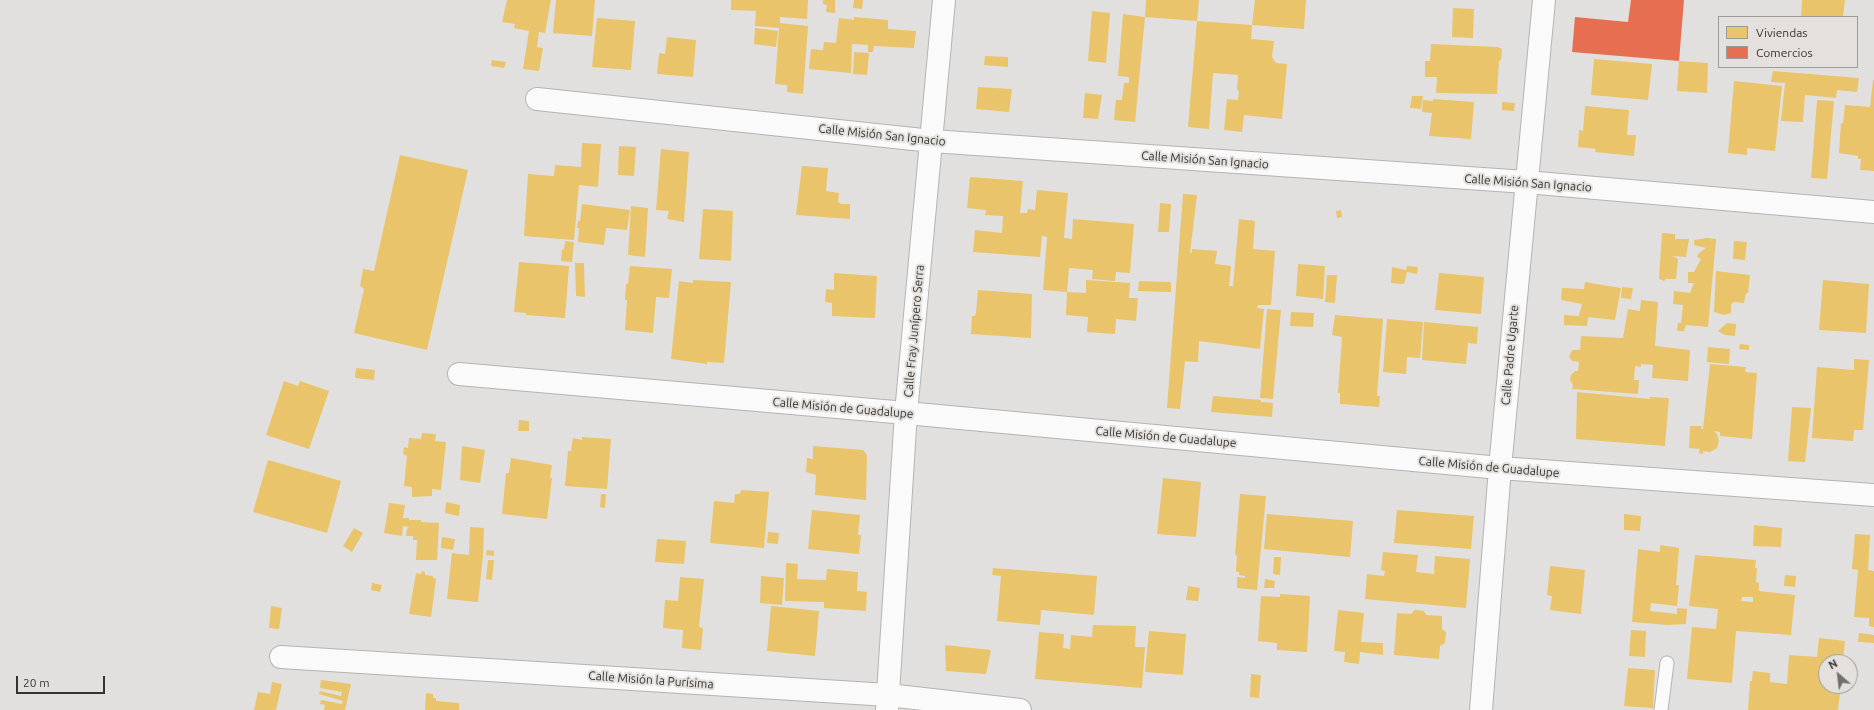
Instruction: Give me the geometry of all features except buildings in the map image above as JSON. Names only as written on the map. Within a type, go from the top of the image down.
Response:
[{"type":"street","name":"Calle Fray Junípero Serra","points":[[887,703],[906,413],[944,0]]},
{"type":"street","name":"Calle Padre Ugarte","points":[[1481,710],[1500,468],[1544,0]]},
{"type":"street","name":"Calle Misión San Ignacio","points":[[537,99],[932,141],[1526,182],[1874,212]]},
{"type":"street","name":"Calle Misión de Guadalupe","points":[[459,374],[906,413],[1500,468],[1874,495]]},
{"type":"street","name":"Calle Misión la Purísima","points":[[281,657],[887,703],[1020,710]]},
{"type":"lane","points":[[1661,710],[1667,663]]}]
